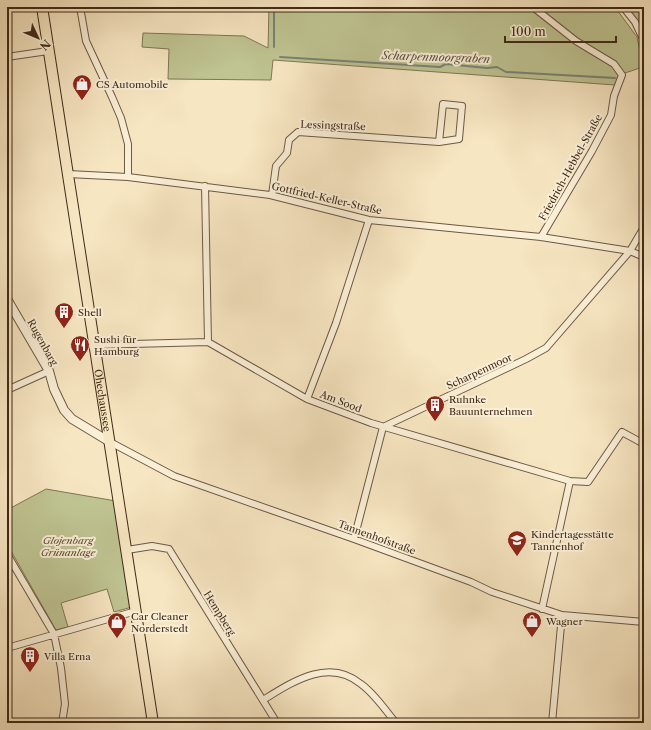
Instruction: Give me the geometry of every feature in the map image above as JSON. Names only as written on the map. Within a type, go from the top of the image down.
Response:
[{"type":"main road","name":"Ohechaussee","points":[[42,7],[153,723]]},
{"type":"street","points":[[80,7],[86,42],[121,118],[128,144],[128,177]]},
{"type":"street","name":"Friedrich-Hebbel-Straße","points":[[533,7],[576,41],[614,64],[622,75],[614,96],[611,115],[592,151],[541,237]]},
{"type":"street","points":[[623,7],[635,22],[644,41]]},
{"type":"street","points":[[7,57],[48,51]]},
{"type":"street","name":"Lessingstraße","points":[[272,195],[276,166],[287,153],[289,140],[298,132],[440,142],[458,139],[462,106],[443,104],[440,142]]},
{"type":"street","name":"Gottfried-Keller-Straße","points":[[68,174],[128,177],[272,195],[369,220],[541,237],[630,251],[644,257]]},
{"type":"street","points":[[94,345],[208,342],[205,186]]},
{"type":"street","points":[[307,398],[336,323],[369,220]]},
{"type":"street","name":"Scharpenmoor","points":[[383,428],[546,348],[630,251],[644,227]]},
{"type":"street","name":"Rugenbarg","points":[[7,299],[49,371],[58,399],[68,415],[84,428],[110,442]]},
{"type":"street","name":"Am Sood","points":[[208,342],[307,398],[383,428],[570,481],[588,482],[622,432],[644,444]]},
{"type":"street","points":[[7,390],[49,371]]},
{"type":"street","points":[[354,539],[383,428]]},
{"type":"street","name":"Tannenhofstraße","points":[[110,442],[174,476],[354,539],[471,582],[492,592],[542,609],[562,615],[644,622]]},
{"type":"street","points":[[542,609],[570,481]]},
{"type":"street","name":"Hempberg","points":[[127,550],[152,546],[169,549],[277,723]]},
{"type":"street","points":[[7,554],[54,634],[61,668],[65,704],[62,723]]},
{"type":"street","points":[[7,648],[136,611]]},
{"type":"street","points":[[552,723],[562,615]]},
{"type":"street","points":[[262,700],[303,677],[322,672],[337,673],[350,677],[361,683],[396,723]]},
{"type":"green space","points":[[269,7],[615,7],[637,37],[643,67],[619,75],[615,85],[273,60],[271,80],[168,79],[169,49],[142,47],[143,33],[244,36],[268,48]]},
{"type":"green space","points":[[626,7],[644,7],[644,33]]},
{"type":"green space","name":"Glojenbarg Grünanlage","points":[[46,489],[116,501],[132,607],[114,612],[107,589],[61,603],[68,627],[56,630],[7,544],[7,510]]},
{"type":"waterway","name":"Scharpenmoorgraben","points":[[274,7],[274,47]]},
{"type":"waterway","name":"Scharpenmoorgraben","points":[[280,57],[440,67],[446,64],[487,68],[497,67],[506,72],[615,78]]},
{"type":"place","name":"CS Automobile","points":[[82,101]]},
{"type":"place","name":"Shell","points":[[64,329]]},
{"type":"place","name":"Sushi für Hamburg","points":[[80,362]]},
{"type":"place","name":"Ruhnke Bauunternehmen","points":[[435,422]]},
{"type":"place","name":"Kindertagesstätte Tannenhof","points":[[517,557]]},
{"type":"place","name":"Wagner","points":[[532,638]]},
{"type":"place","name":"Car Cleaner Norderstedt","points":[[117,639]]},
{"type":"place","name":"Villa Erna","points":[[30,673]]}]
